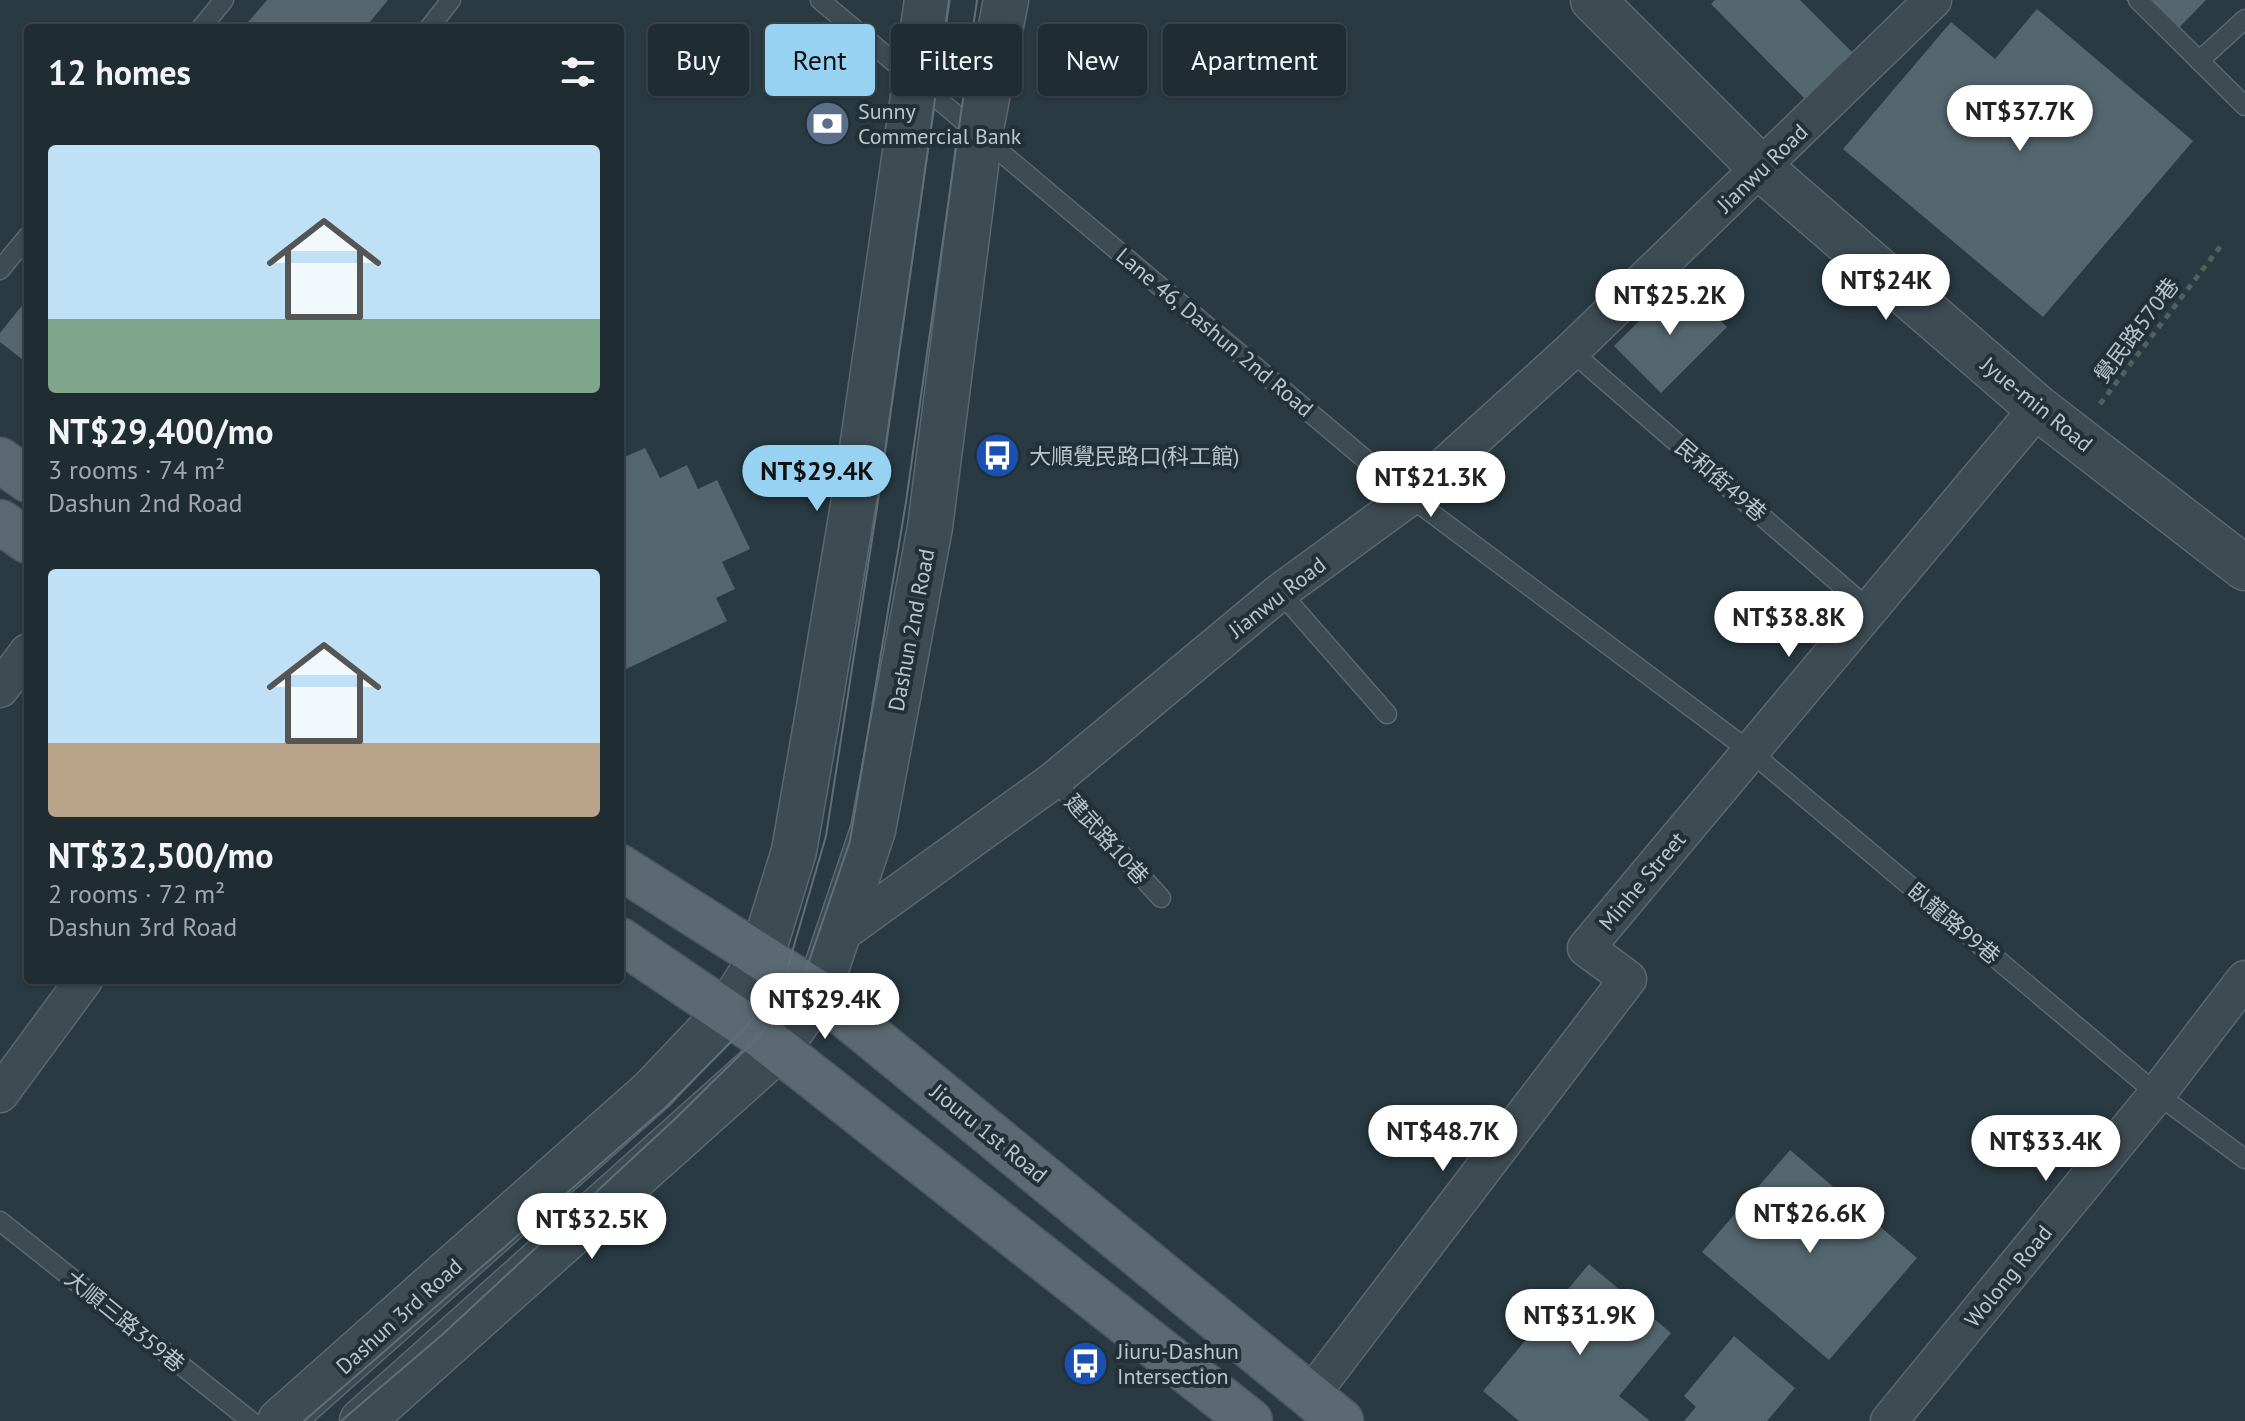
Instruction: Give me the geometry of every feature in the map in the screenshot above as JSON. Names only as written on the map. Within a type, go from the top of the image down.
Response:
[{"type":"main road","points":[[0,460],[24,477]]},
{"type":"main road","points":[[0,522],[24,538]]},
{"type":"main road","name":"Jiouru 1st Road","points":[[624,870],[818,993],[1326,1408]]},
{"type":"main road","points":[[624,943],[727,1012],[777,1050],[1250,1421]]},
{"type":"street","points":[[923,24],[927,0]]},
{"type":"street","name":"Dashun 2nd Road","points":[[777,1050],[818,993],[841,934],[873,830],[930,527],[980,134],[1006,0]]},
{"type":"street","name":"Jyue-min Road","points":[[1593,0],[1762,169],[2038,408],[2245,568]]},
{"type":"street","name":"Jianwu Road","points":[[841,934],[1054,780],[1280,592],[1410,497],[1571,351],[1933,0]]},
{"type":"street","points":[[727,1012],[761,958],[794,851],[858,476],[912,96]]},
{"type":"street","name":"Minhe Street","points":[[1326,1408],[1628,979],[1586,948],[2038,408]]},
{"type":"street","points":[[0,689],[24,657]]},
{"type":"street","name":"Wolong Road","points":[[1889,1421],[2157,1094],[2245,979]]},
{"type":"street","points":[[0,1094],[81,984]]},
{"type":"street","name":"Dashun 3rd Road","points":[[280,1421],[653,1090],[727,1012]]},
{"type":"street","points":[[362,1421],[777,1050]]},
{"type":"lane","points":[[204,24],[224,0]]},
{"type":"lane","points":[[432,24],[451,0]]},
{"type":"lane","name":"Lane 46, Dashun 2nd Road","points":[[820,0],[891,60]]},
{"type":"lane","points":[[2138,0],[2245,106]]},
{"type":"lane","points":[[2199,61],[2245,19]]},
{"type":"lane","name":"Lane 46, Dashun 2nd Road","points":[[934,96],[1410,497],[1751,752]]},
{"type":"lane","points":[[0,270],[24,241]]},
{"type":"lane","name":"民和街49巷","points":[[1571,351],[1870,610]]},
{"type":"lane","points":[[1280,592],[1387,714]]},
{"type":"lane","name":"臥龍路99巷","points":[[1751,752],[2157,1094],[2245,1159]]},
{"type":"lane","name":"建武路10巷","points":[[1054,780],[1161,898]]},
{"type":"lane","name":"大順三路359巷","points":[[0,1221],[251,1421]]},
{"type":"path","name":"覺民路570巷","points":[[2075,436],[2223,243]]},
{"type":"building","points":[[267,0],[388,0],[368,24],[246,24]]},
{"type":"building","points":[[1715,0],[1800,0],[1862,62],[1815,109],[1711,4]]},
{"type":"building","points":[[2126,0],[2206,0],[2167,40]]},
{"type":"building","points":[[2037,9],[2193,141],[2043,317],[1843,149],[1951,22],[1995,59]]},
{"type":"building","points":[[1679,281],[1727,327],[1661,393],[1614,346]]},
{"type":"building","points":[[24,303],[24,361],[0,342],[0,333]]},
{"type":"building","points":[[645,448],[660,478],[687,465],[698,489],[717,480],[750,549],[722,562],[735,589],[716,598],[727,621],[624,670],[624,457]]},
{"type":"building","points":[[1790,1150],[1917,1258],[1829,1360],[1702,1252]]},
{"type":"building","points":[[1589,1264],[1671,1333],[1619,1396],[1650,1421],[1519,1421],[1483,1391]]},
{"type":"building","points":[[1734,1336],[1795,1388],[1767,1421],[1684,1421],[1696,1407],[1684,1396]]},
{"type":"tram line","points":[[304,1421],[666,1107],[747,1026],[786,973],[826,836],[880,488],[949,0]]},
{"type":"tram line","points":[[341,1421],[443,1334],[676,1118],[760,1035],[802,982],[850,841],[906,502],[977,0]]},
{"type":"place","name":"Sunny Commercial Bank","points":[[827,124]]},
{"type":"place","name":"大順覺民路口(科工館)","points":[[998,456]]},
{"type":"place","name":"Jiuru-Dashun Intersection","points":[[1086,1364]]}]
